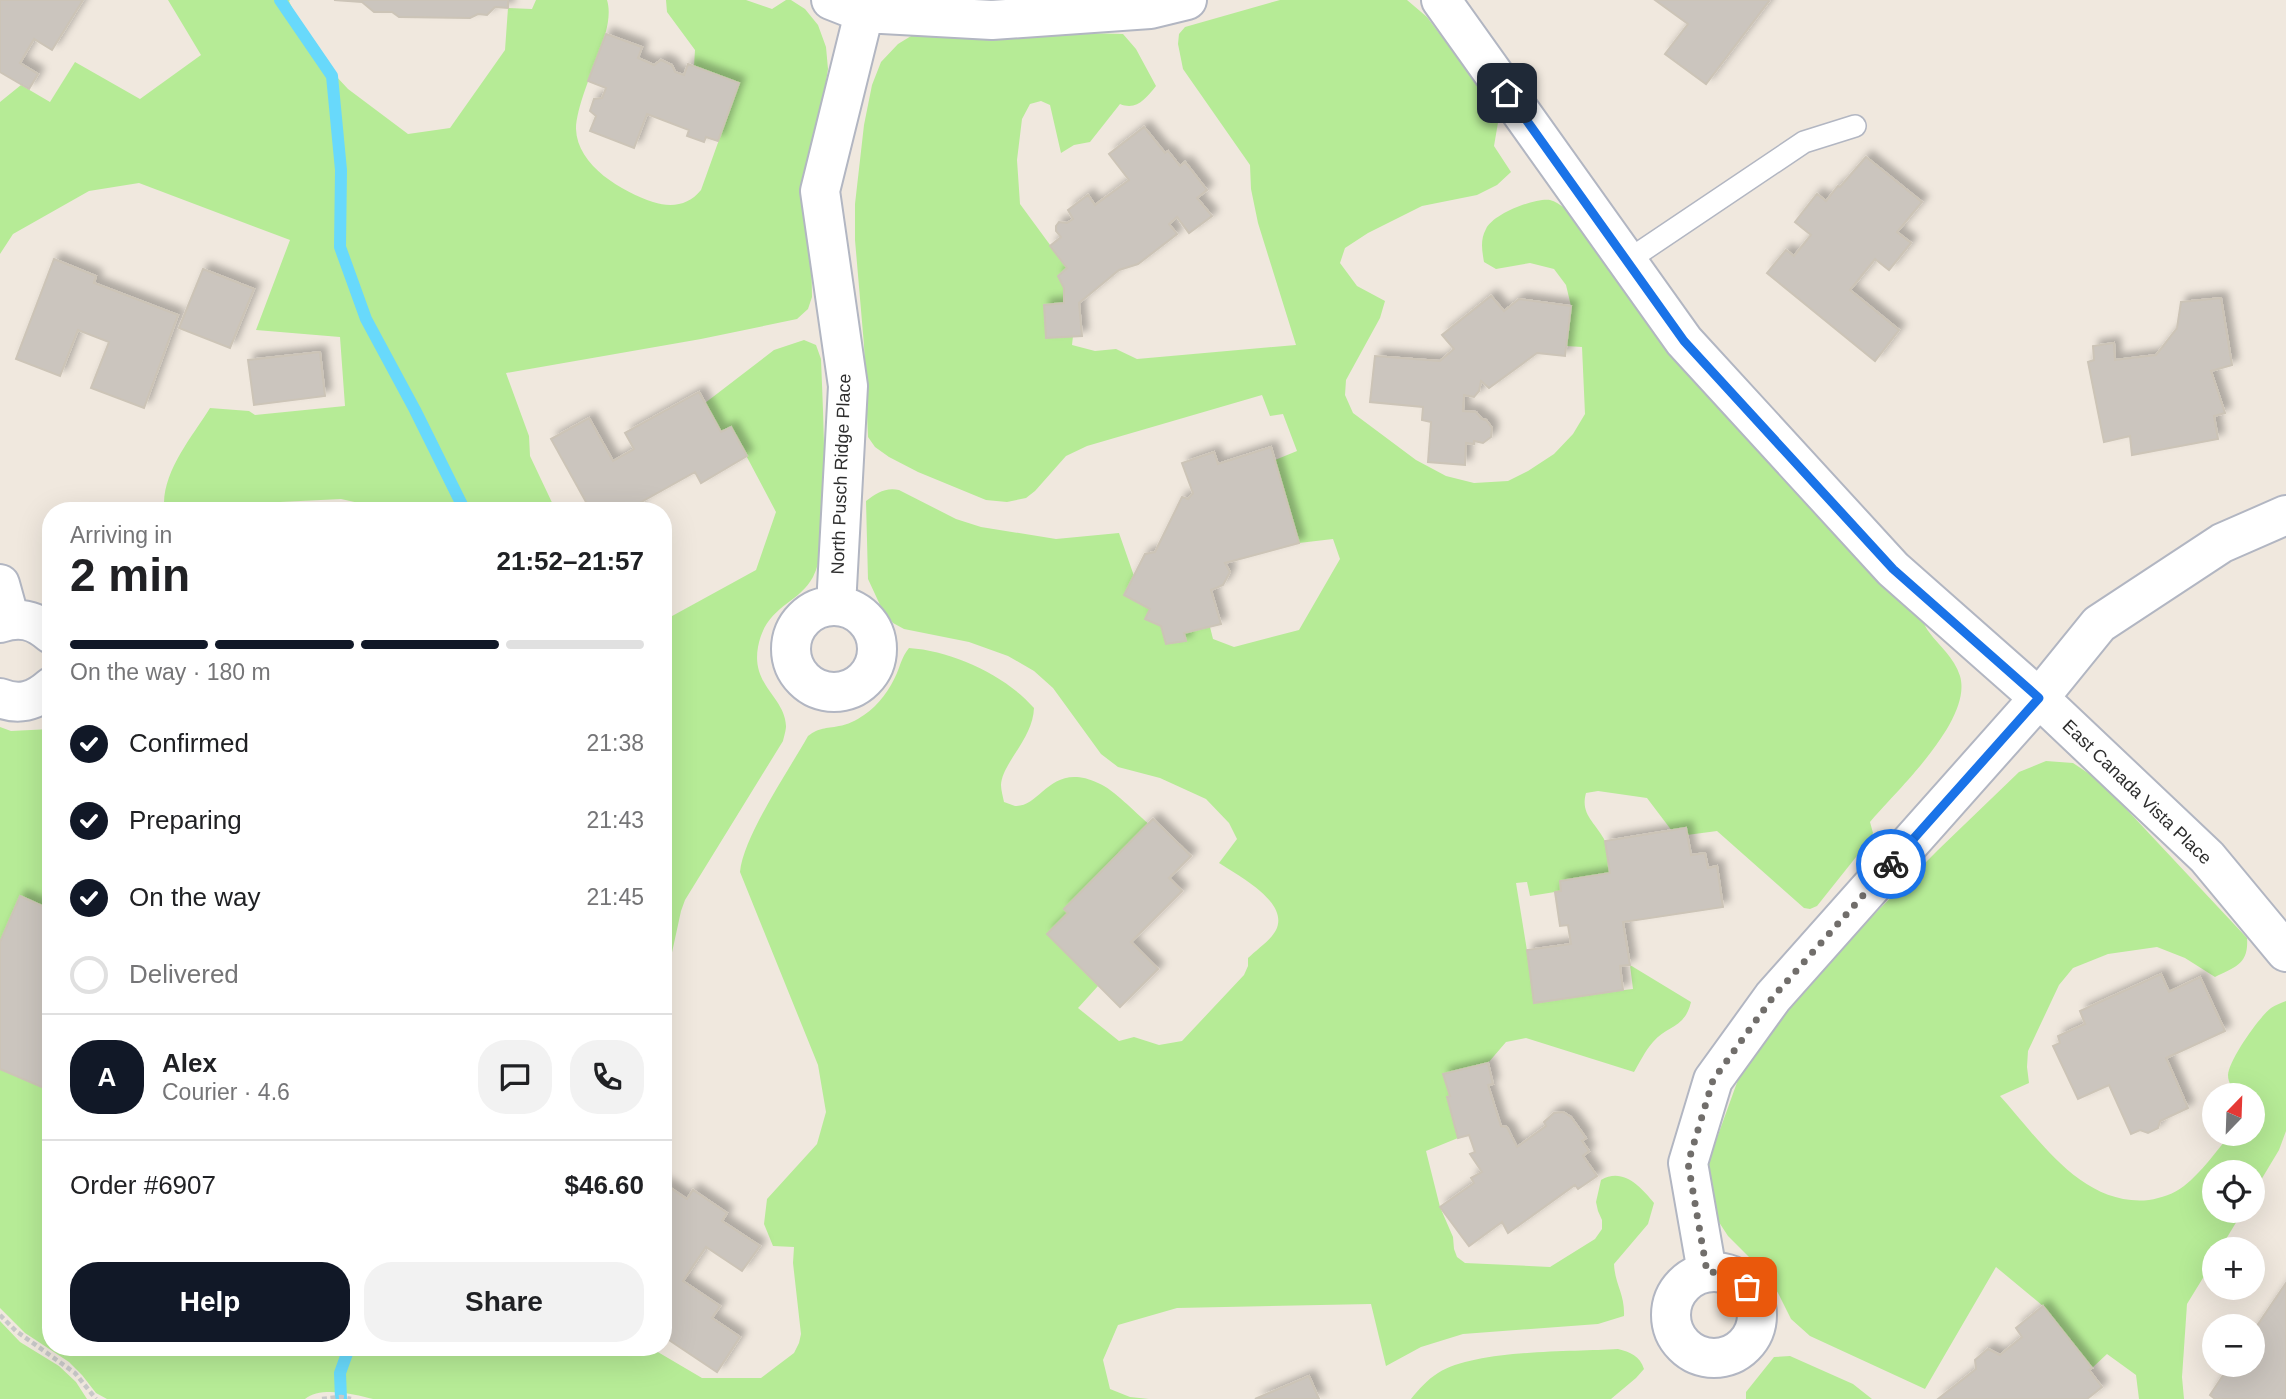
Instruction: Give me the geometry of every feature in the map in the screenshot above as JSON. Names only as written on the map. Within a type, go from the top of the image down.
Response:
[{"type":"street","points":[[847,7],[992,20],[1150,9],[1187,0]]},
{"type":"street","name":"East Canada Vista Place","points":[[1441,0],[1684,341],[1893,569],[2039,698],[2207,858],[2286,952]]},
{"type":"street","name":"North Pusch Ridge Place","points":[[836,606],[848,386],[820,191],[847,7]]},
{"type":"street","points":[[1707,1272],[1688,1163],[1713,1080],[1773,997],[2039,698],[2099,624],[2222,543],[2286,515]]},
{"type":"street","points":[[3,609],[42,628]]},
{"type":"street","points":[[0,698],[16,703],[42,695]]},
{"type":"lane","points":[[1627,261],[1804,142],[1854,126]]},
{"type":"path","points":[[0,1315],[16,1331],[42,1350]]},
{"type":"path","points":[[51,1356],[75,1373],[96,1399]]},
{"type":"path","points":[[323,1399],[351,1399]]},
{"type":"green space","points":[[168,0],[290,0],[309,47],[348,89],[408,134],[450,128],[505,50],[508,8],[532,9],[536,0],[607,0],[609,13],[605,33],[579,111],[576,129],[578,142],[593,166],[628,192],[653,202],[673,205],[686,202],[701,190],[739,84],[694,66],[695,50],[667,12],[666,0],[746,0],[772,9],[786,0],[791,0],[805,9],[818,25],[826,47],[828,69],[810,185],[812,297],[808,309],[797,319],[701,339],[506,373],[529,436],[530,456],[552,502],[354,502],[341,499],[164,502],[174,465],[210,408],[249,411],[255,415],[345,406],[340,337],[256,330],[290,240],[139,183],[89,191],[13,234],[0,254],[0,102],[21,85],[50,102],[75,62],[140,99],[201,55]]},
{"type":"green space","points":[[1280,0],[1407,0],[1427,17],[1448,45],[1458,38],[1501,105],[1494,146],[1511,172],[1497,185],[1477,195],[1422,206],[1368,233],[1345,248],[1340,263],[1357,286],[1385,301],[1380,318],[1346,380],[1345,395],[1353,413],[1416,460],[1446,476],[1474,483],[1508,481],[1554,454],[1573,434],[1585,414],[1582,347],[1566,346],[1571,306],[1566,285],[1554,269],[1530,263],[1496,269],[1484,262],[1482,249],[1486,229],[1497,218],[1525,204],[1543,200],[1554,201],[1565,208],[1620,278],[1919,613],[1960,676],[1961,694],[1944,733],[1930,754],[1870,822],[1873,833],[1868,842],[1817,906],[1804,908],[1717,831],[1687,835],[1686,829],[1672,831],[1647,798],[1598,791],[1586,793],[1585,807],[1589,818],[1604,839],[1610,873],[1560,881],[1561,891],[1530,896],[1527,882],[1516,883],[1535,1000],[1633,989],[1630,965],[1691,1002],[1685,1017],[1653,1042],[1634,1072],[1526,1038],[1506,1042],[1488,1063],[1444,1074],[1450,1096],[1447,1098],[1458,1138],[1426,1151],[1440,1207],[1453,1237],[1454,1249],[1457,1257],[1465,1263],[1550,1267],[1595,1239],[1602,1229],[1596,1202],[1601,1180],[1617,1176],[1637,1185],[1654,1203],[1648,1224],[1614,1264],[1624,1316],[1598,1324],[1463,1334],[1421,1347],[1386,1366],[1371,1304],[1177,1308],[1118,1325],[1103,1360],[1110,1389],[1130,1397],[1149,1399],[373,1399],[328,1392],[305,1399],[107,1399],[96,1393],[82,1375],[60,1356],[665,1356],[702,1378],[761,1378],[794,1353],[801,1334],[793,1263],[794,1247],[773,1246],[764,1224],[767,1199],[817,1144],[826,1112],[818,1065],[740,872],[749,841],[758,823],[808,736],[819,730],[849,723],[869,711],[887,691],[909,648],[943,654],[977,667],[1008,685],[1034,708],[1029,730],[1003,777],[1001,787],[1004,802],[1015,806],[1024,805],[1058,781],[1082,778],[1111,791],[1149,824],[1064,909],[1068,913],[1047,934],[1098,986],[1078,1008],[1119,1041],[1134,1037],[1159,1045],[1182,1041],[1244,975],[1248,958],[1274,934],[1278,920],[1276,909],[1260,890],[1219,863],[1237,839],[1229,823],[1206,799],[1160,778],[1118,767],[1101,754],[1053,688],[1034,671],[1008,656],[969,642],[904,629],[893,623],[881,607],[868,579],[866,501],[881,491],[890,489],[899,490],[956,519],[981,527],[1056,539],[1119,533],[1134,576],[1150,609],[1145,619],[1161,626],[1166,644],[1185,641],[1184,633],[1210,627],[1213,639],[1234,647],[1299,630],[1340,559],[1333,539],[1299,543],[1275,460],[1297,451],[1283,414],[1270,416],[1262,395],[1087,446],[1066,456],[1026,498],[1007,502],[986,500],[918,472],[889,457],[875,447],[868,437],[855,240],[855,204],[864,125],[872,85],[881,62],[898,44],[916,33],[935,29],[1123,34],[1136,49],[1156,86],[1136,105],[1120,104],[1090,142],[1074,145],[1061,153],[1050,105],[1041,101],[1030,104],[1022,119],[1017,160],[1020,204],[1067,268],[1058,276],[1064,288],[1064,303],[1044,305],[1046,337],[1073,336],[1072,345],[1095,351],[1116,349],[1137,359],[1296,345],[1258,223],[1251,189],[1250,165],[1183,69],[1178,44],[1179,34],[1185,27]]},
{"type":"green space","points":[[804,340],[816,345],[821,359],[824,479],[821,549],[813,577],[799,594],[768,622],[758,647],[759,672],[784,716],[786,726],[783,741],[685,900],[672,952],[672,616],[756,570],[776,512],[731,427],[721,432],[705,403],[774,350]]},
{"type":"green space","points":[[0,727],[11,731],[42,729],[42,1344],[25,1333],[0,1308]]},
{"type":"green space","points":[[2046,761],[2073,763],[2100,781],[2247,938],[2246,954],[2239,964],[2215,977],[2185,958],[2157,947],[2108,954],[2073,968],[2059,985],[2028,1051],[2029,1083],[2000,1096],[2064,1167],[2103,1193],[2125,1199],[2154,1199],[2180,1189],[2202,1168],[2202,1223],[2236,1223],[2227,1237],[2202,1237],[2202,1280],[2187,1304],[2182,1377],[2184,1399],[2139,1399],[2136,1375],[2107,1354],[2092,1368],[2043,1306],[1996,1267],[1925,1389],[1810,1336],[1791,1319],[1765,1273],[1728,1236],[1711,1210],[1706,1188],[1709,1160],[1739,1077],[1767,1031],[1810,979],[2019,772]]},
{"type":"green space","points":[[2286,1001],[2286,1131],[2279,1150],[2265,1173],[2265,1160],[2209,1160],[2221,1146],[2265,1146],[2265,1083],[2230,1083],[2228,1075],[2245,1039],[2259,1020],[2271,1008]]},
{"type":"green space","points":[[0,1321],[20,1342],[59,1366],[76,1382],[87,1399],[0,1399]]},
{"type":"green space","points":[[1618,1349],[1634,1355],[1644,1369],[1611,1399],[1411,1399],[1438,1373],[1455,1365],[1525,1353]]},
{"type":"green space","points":[[1790,1356],[1853,1384],[1872,1399],[1746,1399],[1746,1392],[1774,1357]]},
{"type":"building","points":[[0,0],[83,0],[52,50],[34,39],[20,63],[38,74],[29,89],[0,72]]},
{"type":"building","points":[[334,0],[508,0],[508,8],[495,7],[487,15],[478,14],[470,18],[399,17],[392,12],[374,12],[362,2]]},
{"type":"building","points":[[1655,0],[1769,1],[1706,84],[1665,54],[1688,24]]},
{"type":"building","points":[[606,34],[642,47],[638,58],[654,65],[661,60],[672,65],[675,72],[684,75],[688,64],[739,83],[718,141],[706,137],[704,142],[687,136],[689,130],[647,114],[634,148],[590,131],[596,116],[590,111],[594,99],[602,98],[606,88],[588,81]]},
{"type":"building","points":[[1144,127],[1165,153],[1168,151],[1180,166],[1185,162],[1207,190],[1197,198],[1212,216],[1189,233],[1177,217],[1169,224],[1177,234],[1138,264],[1119,270],[1079,303],[1082,336],[1046,338],[1044,305],[1064,303],[1064,288],[1058,276],[1067,268],[1050,246],[1061,237],[1056,226],[1059,222],[1067,223],[1073,219],[1068,210],[1088,195],[1095,205],[1129,180],[1109,154]]},
{"type":"building","points":[[1866,157],[1922,202],[1897,232],[1911,243],[1889,270],[1875,259],[1850,290],[1899,330],[1875,361],[1767,273],[1786,250],[1794,256],[1811,235],[1795,222],[1817,194],[1826,201]]},
{"type":"building","points":[[54,259],[96,276],[94,283],[178,315],[144,408],[91,388],[109,342],[78,330],[60,376],[16,359]]},
{"type":"building","points":[[203,269],[254,289],[230,348],[179,328]]},
{"type":"building","points":[[1491,296],[1504,311],[1519,299],[1571,306],[1565,356],[1537,353],[1489,388],[1481,381],[1479,391],[1474,397],[1464,395],[1463,411],[1476,412],[1486,420],[1492,428],[1491,437],[1483,443],[1466,443],[1465,465],[1428,462],[1431,422],[1422,420],[1423,407],[1370,402],[1375,356],[1440,361],[1454,349],[1442,335]]},
{"type":"building","points":[[2221,298],[2232,365],[2211,371],[2225,413],[2214,416],[2218,439],[2132,455],[2130,436],[2104,442],[2088,362],[2094,360],[2093,346],[2114,343],[2115,360],[2156,355],[2177,328],[2181,302]]},
{"type":"building","points":[[320,352],[325,396],[254,405],[248,360]]},
{"type":"building","points":[[699,392],[721,432],[731,427],[747,456],[701,483],[695,472],[641,502],[586,502],[551,439],[589,418],[613,461],[634,449],[625,433]]},
{"type":"building","points":[[1271,447],[1299,543],[1225,563],[1230,572],[1223,585],[1211,590],[1221,624],[1184,633],[1186,641],[1166,644],[1161,626],[1145,619],[1150,609],[1124,595],[1145,554],[1155,552],[1182,497],[1188,499],[1193,493],[1182,463],[1214,452],[1218,464]]},
{"type":"building","points":[[1153,819],[1191,856],[1169,878],[1182,891],[1131,942],[1158,969],[1120,1007],[1047,934],[1068,913],[1064,909]]},
{"type":"building","points":[[1686,828],[1691,855],[1705,853],[1708,868],[1717,866],[1723,907],[1623,922],[1630,965],[1620,966],[1623,990],[1534,1003],[1527,950],[1571,944],[1568,925],[1560,926],[1555,892],[1561,891],[1560,881],[1610,873],[1605,841]]},
{"type":"building","points":[[20,896],[42,906],[42,1087],[0,1069],[0,942]]},
{"type":"building","points":[[2161,974],[2169,992],[2200,977],[2225,1031],[2166,1058],[2188,1108],[2160,1121],[2158,1128],[2148,1133],[2140,1130],[2131,1134],[2109,1085],[2078,1099],[2053,1046],[2060,1043],[2058,1036],[2085,1024],[2080,1011]]},
{"type":"building","points":[[1488,1063],[1493,1084],[1488,1085],[1501,1126],[1507,1127],[1517,1147],[1546,1126],[1544,1122],[1554,1113],[1563,1112],[1571,1117],[1586,1138],[1582,1141],[1589,1151],[1583,1156],[1597,1176],[1578,1189],[1575,1185],[1508,1233],[1502,1222],[1469,1246],[1440,1207],[1474,1183],[1471,1178],[1482,1172],[1470,1154],[1475,1152],[1469,1135],[1458,1138],[1443,1074]]},
{"type":"building","points":[[672,1189],[687,1199],[693,1190],[727,1213],[722,1221],[760,1246],[742,1271],[706,1247],[683,1281],[720,1306],[712,1318],[740,1337],[717,1372],[672,1342]]},
{"type":"building","points":[[2286,1283],[2286,1399],[2215,1399],[2210,1395],[2222,1377],[2265,1377],[2265,1314]]},
{"type":"building","points":[[2043,1306],[2092,1368],[2089,1370],[2102,1387],[2087,1399],[1938,1399],[1976,1369],[1975,1360],[1988,1349],[2000,1355],[2022,1337],[2016,1328]]},
{"type":"building","points":[[1309,1376],[1319,1399],[1255,1399]]},
{"type":"waterway","points":[[280,0],[332,76],[341,170],[340,247],[366,319],[461,502]]},
{"type":"waterway","points":[[341,1399],[340,1373],[346,1356]]},
{"type":"way so far","points":[[1747,1287],[1721,1272],[1707,1272],[1688,1163],[1713,1080],[1773,997],[1891,864]]},
{"type":"route","points":[[1507,93],[1684,341],[1893,569],[2039,698],[1891,864]]}]
